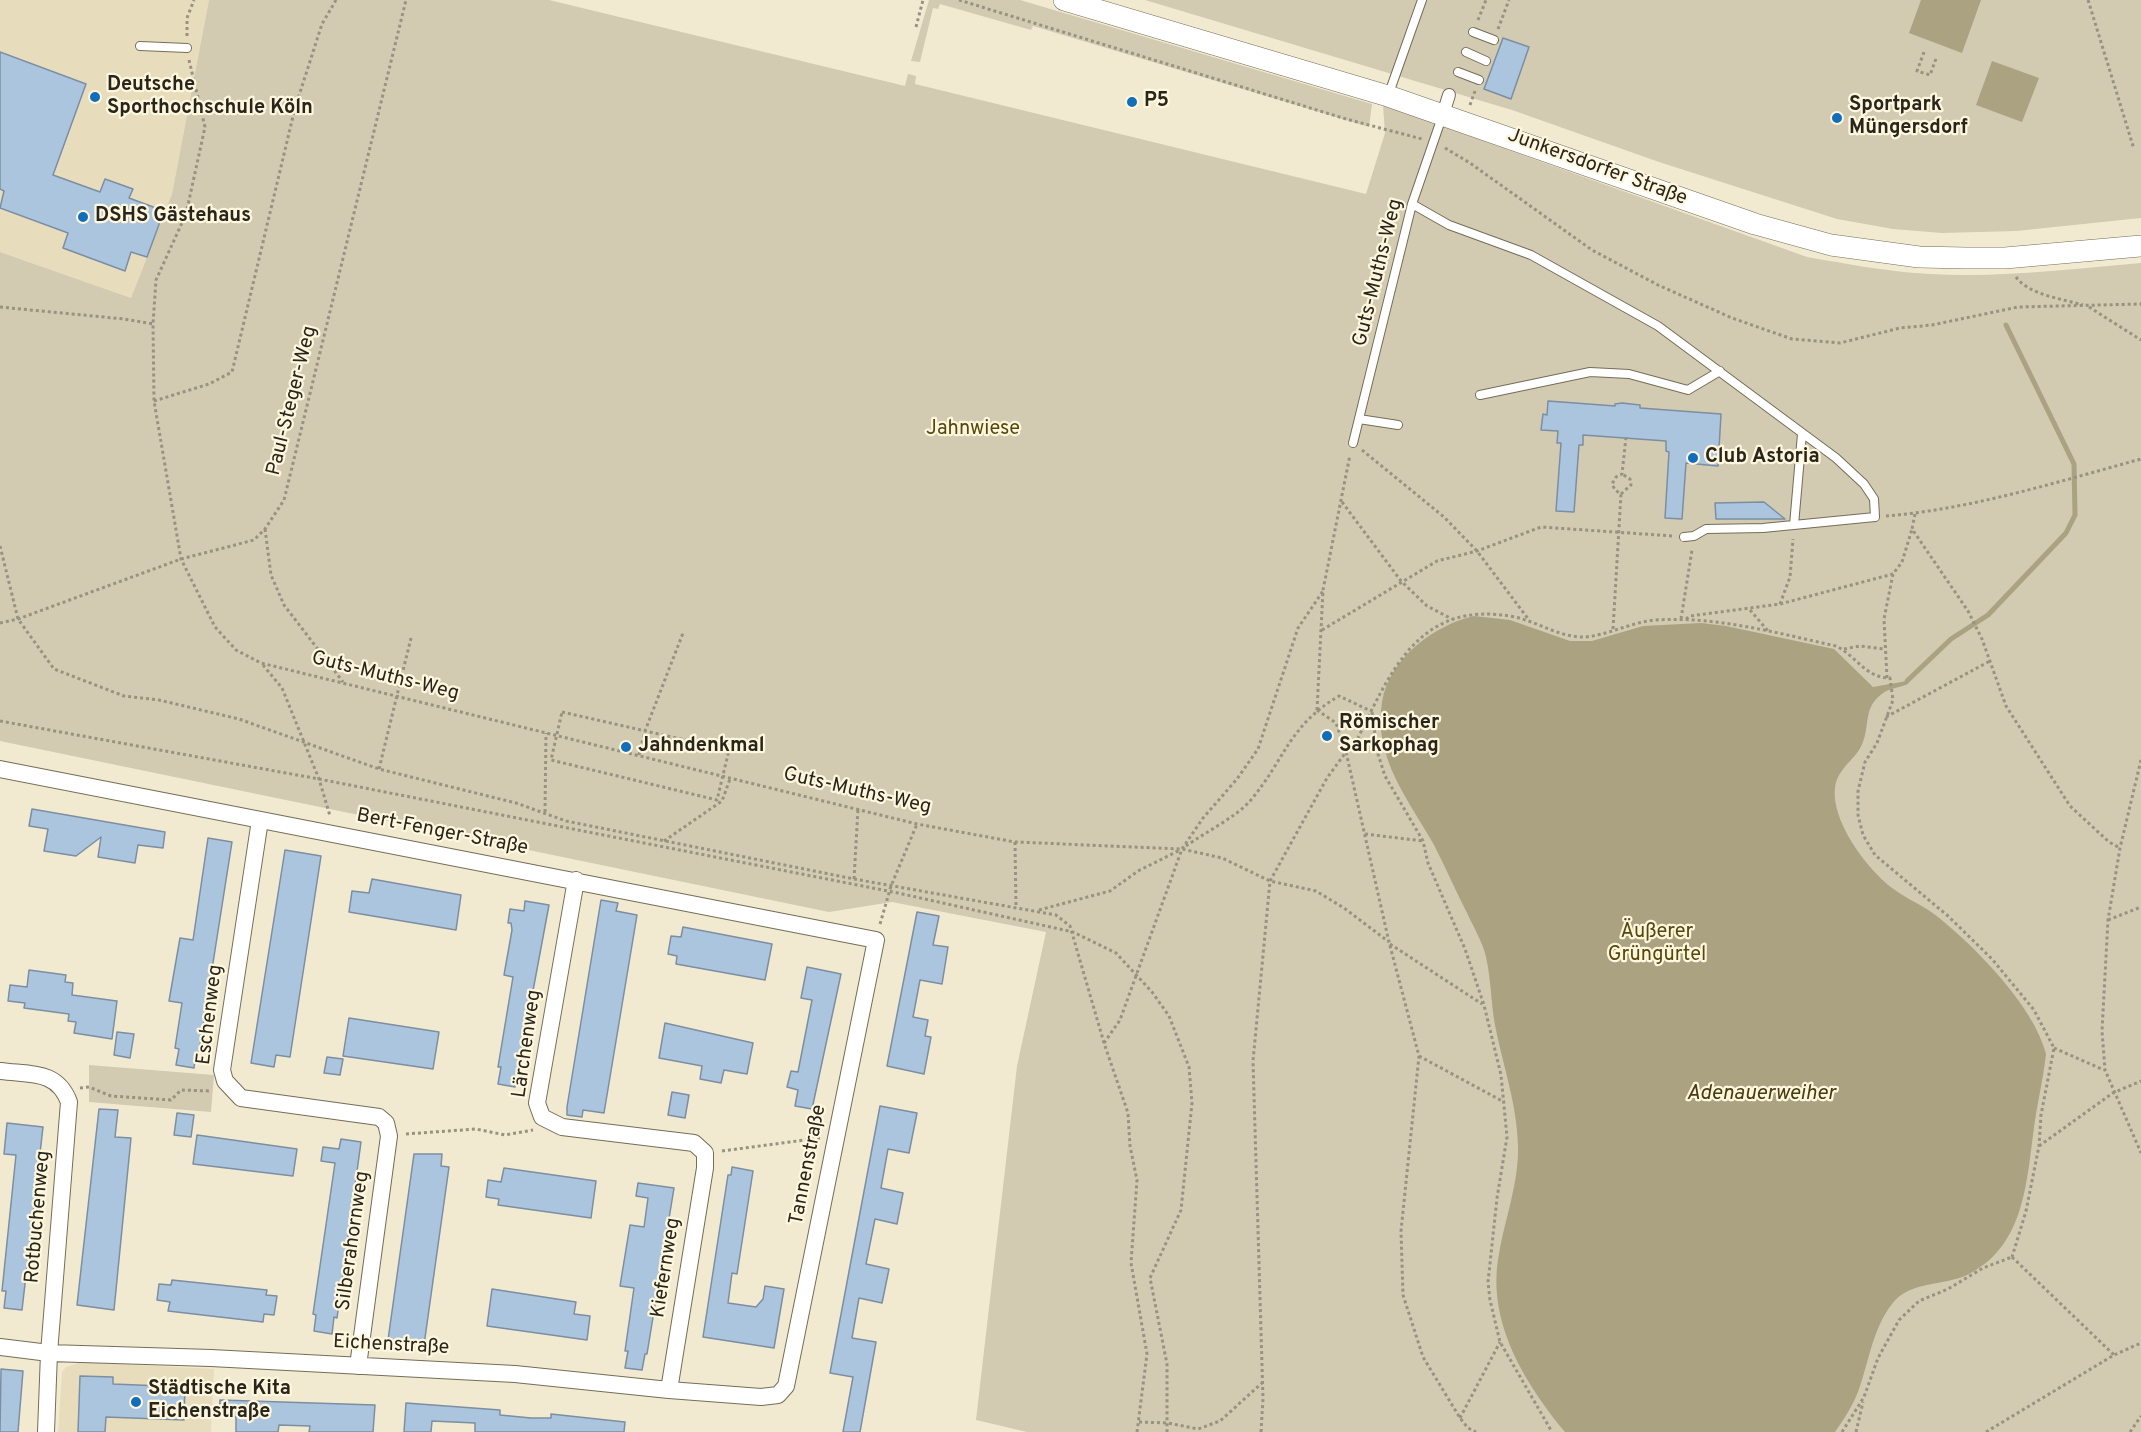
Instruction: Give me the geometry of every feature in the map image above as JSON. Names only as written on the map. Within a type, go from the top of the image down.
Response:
[{"type":"street","name":"Junkersdorfer Straße","points":[[1064,0],[1388,96],[1446,104],[1795,236],[1853,249],[1918,257],[2005,258],[2141,246]]},
{"type":"street","name":"Bert-Fenger-Straße","points":[[0,769],[876,940]]},
{"type":"street","name":"Eschenweg","points":[[260,820],[222,1070],[225,1081],[241,1098],[379,1117],[387,1129]]},
{"type":"street","name":"Lärchenweg","points":[[576,880],[537,1103],[542,1117],[562,1127],[694,1143],[705,1153]]},
{"type":"street","name":"Tannenstraße","points":[[778,1395],[786,1386],[876,940]]},
{"type":"street","points":[[0,1071],[46,1077],[63,1086]]},
{"type":"street","name":"Rotbuchenweg","points":[[46,1432],[49,1353],[69,1102],[63,1086]]},
{"type":"street","name":"Silberahornweg","points":[[358,1366],[387,1129]]},
{"type":"street","name":"Kiefernweg","points":[[669,1390],[705,1168],[705,1153]]},
{"type":"street","name":"Eichenstraße","points":[[0,1347],[49,1353],[515,1374],[669,1390],[761,1397],[778,1395]]},
{"type":"lane","points":[[1388,96],[1422,0]]},
{"type":"lane","points":[[1473,32],[1494,40]]},
{"type":"lane","points":[[140,46],[187,48]]},
{"type":"lane","points":[[1466,52],[1486,61]]},
{"type":"lane","points":[[1458,72],[1479,80]]},
{"type":"lane","name":"Guts-Muths-Weg","points":[[1353,443],[1412,204],[1435,143],[1446,104]]},
{"type":"lane","points":[[1412,204],[1449,225],[1532,255],[1658,326],[1836,458],[1864,484],[1874,499],[1875,517],[1794,525],[1706,529],[1694,536],[1684,537]]},
{"type":"lane","points":[[1480,394],[1590,372],[1629,374],[1688,390],[1720,371]]},
{"type":"lane","points":[[1359,419],[1398,425]]},
{"type":"lane","points":[[1794,525],[1802,434]]},
{"type":"path","name":"Guts-Muths-Weg","points":[[194,0],[188,18],[187,48],[205,127],[186,214],[156,280],[153,324],[154,401],[181,559],[215,627],[236,651],[261,663],[917,824],[1015,842],[1182,849],[1222,858],[1270,881],[1316,891],[1344,908],[1389,943],[1484,1005]]},
{"type":"path","points":[[154,401],[209,384],[232,372],[295,108],[322,24],[336,0]]},
{"type":"path","name":"Paul-Steger-Weg","points":[[0,623],[18,619],[181,559],[254,540],[265,529],[284,500],[406,0]]},
{"type":"path","points":[[916,27],[923,0]]},
{"type":"path","points":[[958,0],[1346,119],[1435,143],[1470,163],[1592,250],[1658,285],[1732,318],[1792,339],[1840,343],[1900,328],[1932,325],[2018,307],[2141,304]]},
{"type":"path","points":[[2088,0],[2134,149]]},
{"type":"path","points":[[1502,19],[1509,21]]},
{"type":"path","points":[[1924,52],[1917,71],[1930,75],[1937,56]]},
{"type":"path","points":[[2005,258],[2021,283],[2042,293],[2088,307],[2141,340]]},
{"type":"path","points":[[0,307],[153,324]]},
{"type":"path","points":[[1622,474],[1626,437]]},
{"type":"path","points":[[1353,443],[1444,517],[1477,551],[1531,621]]},
{"type":"path","points":[[1317,710],[1323,591],[1350,457]]},
{"type":"path","points":[[1875,517],[1915,514],[2010,494],[2141,459]]},
{"type":"path","points":[[1621,494],[1612,484],[1616,477],[1622,474]]},
{"type":"path","points":[[1613,629],[1621,494],[1631,485],[1630,479],[1622,474]]},
{"type":"path","points":[[1341,502],[1401,581],[1427,606],[1452,619]]},
{"type":"path","points":[[1915,514],[1902,562],[1893,574],[1884,619],[1884,649],[1893,696],[1877,743],[1865,762],[1858,791],[1858,814],[1863,835],[1875,855],[1948,916],[1992,959],[2034,1010],[2054,1048],[2041,1115],[2039,1146],[2026,1211],[2012,1257]]},
{"type":"path","points":[[1780,604],[1790,577],[1794,525]]},
{"type":"path","points":[[1322,630],[1437,561],[1477,551],[1541,527],[1684,537]]},
{"type":"path","points":[[265,529],[271,575],[284,605],[344,684]]},
{"type":"path","points":[[1912,529],[1968,611],[1982,639],[2006,706],[2070,806],[2109,842],[2120,848]]},
{"type":"path","points":[[1681,619],[1694,536]]},
{"type":"path","points":[[0,546],[18,619],[54,669],[124,696],[159,700],[239,718],[379,769],[545,812],[566,821],[854,879],[1056,915],[1070,926],[1104,1043],[1128,1113],[1130,1146],[1137,1180],[1131,1263],[1148,1354],[1137,1432]]},
{"type":"path","points":[[1686,620],[1690,616],[1750,610],[1780,604],[1893,574]]},
{"type":"path","points":[[1104,1043],[1120,1020],[1182,849],[1258,749],[1298,628],[1323,591]]},
{"type":"path","points":[[1750,610],[1768,631]]},
{"type":"path","points":[[1261,1432],[1262,1383],[1253,1061],[1270,881],[1312,802],[1346,752],[1354,746],[1395,665],[1429,632],[1452,619],[1484,612],[1531,621],[1582,637],[1633,623],[1681,619],[1768,631],[1842,649],[1860,646],[1884,649]]},
{"type":"path","points":[[638,756],[645,731],[683,633]]},
{"type":"path","points":[[379,769],[411,638]]},
{"type":"path","points":[[1842,649],[1870,674],[1889,679]]},
{"type":"path","points":[[1886,717],[1990,662]]},
{"type":"path","points":[[261,663],[282,688],[319,779],[336,834]]},
{"type":"path","points":[[1036,911],[1110,891],[1138,871],[1182,849],[1249,802],[1302,725],[1317,710],[1339,696],[1371,711]]},
{"type":"path","points":[[1317,710],[1336,723],[1346,752],[1389,943],[1419,1056],[1402,1213],[1403,1294],[1423,1357],[1460,1418],[1469,1430],[1476,1432]]},
{"type":"path","points":[[1371,711],[1377,751],[1385,776],[1423,841],[1428,863],[1466,949],[1484,1005],[1501,1076],[1507,1137],[1497,1198],[1488,1282],[1500,1342],[1551,1432]]},
{"type":"path","points":[[562,712],[729,750],[717,800],[551,760],[556,736],[562,712]]},
{"type":"path","points":[[0,721],[319,779],[889,892],[1072,932],[1116,952],[1137,974],[1169,1017],[1189,1067],[1192,1103],[1181,1209],[1150,1278],[1167,1364],[1167,1432]]},
{"type":"path","points":[[545,812],[546,733]]},
{"type":"path","points":[[2141,760],[2120,848],[2108,920],[2102,1030],[2105,1070],[2113,1094],[2141,1153]]},
{"type":"path","points":[[663,842],[722,801],[730,778]]},
{"type":"path","points":[[854,879],[858,809]]},
{"type":"path","points":[[876,940],[891,886],[917,824]]},
{"type":"path","points":[[1365,834],[1423,841]]},
{"type":"path","points":[[1015,842],[1016,907]]},
{"type":"path","points":[[2108,920],[2141,907]]},
{"type":"path","points":[[2054,1048],[2105,1070]]},
{"type":"path","points":[[1419,1056],[1504,1102]]},
{"type":"path","points":[[63,1086],[89,1087],[111,1096],[171,1100],[181,1090],[213,1091],[225,1081]]},
{"type":"path","points":[[2039,1146],[2113,1094],[2141,1081]]},
{"type":"path","points":[[387,1129],[477,1129],[505,1135],[536,1129],[542,1117]]},
{"type":"path","points":[[705,1153],[837,1136]]},
{"type":"path","points":[[2012,1257],[2114,1355]]},
{"type":"path","points":[[1856,1432],[1864,1397],[1878,1358],[1899,1320],[1919,1301],[1948,1289],[1983,1268],[2012,1257]]},
{"type":"path","points":[[1460,1418],[1500,1342]]},
{"type":"path","points":[[1986,1432],[2114,1355],[2141,1343]]},
{"type":"path","points":[[1138,1422],[1168,1424],[1198,1430],[1220,1421],[1262,1383]]},
{"type":"path","points":[[1842,1432],[1864,1397]]},
{"type":"path","points":[[2130,1432],[2141,1416]]},
{"type":"shaded area","name":"Deutsche Sporthochschule Köln","points":[[0,0],[209,0],[172,194],[131,298],[0,252]]},
{"type":"shaded area","name":"Städtische Kita Eichenstraße","points":[[82,1362],[214,1369],[211,1432],[58,1432],[62,1372],[66,1367]]},
{"type":"green space","name":"Äußerer Grüngürtel","points":[[209,0],[549,0],[905,86],[908,74],[916,76],[915,84],[1366,194],[1385,133],[1383,105],[1807,257],[1899,271],[1956,275],[2036,272],[2141,263],[2141,1432],[1027,1432],[976,1420],[1017,1066],[1046,932],[892,902],[829,912],[0,741],[0,252],[131,298],[172,194]]},
{"type":"green space","points":[[929,0],[1020,0],[1372,104],[1369,127],[1033,26],[1031,30],[940,4],[938,9],[933,8],[920,62],[911,61]]},
{"type":"green space","name":"Sportpark Müngersdorf","points":[[1145,0],[2141,0],[2141,218],[2016,231],[1942,233],[1893,229],[1837,219],[1659,162],[1512,110]]},
{"type":"green space","points":[[89,1065],[214,1075],[211,1112],[89,1102]]},
{"type":"water","points":[[1921,0],[1981,0],[1962,53],[1909,33]]},
{"type":"water","points":[[1992,61],[2039,78],[2022,122],[1976,105]]},
{"type":"water","name":"Adenauerweiher","points":[[1474,616],[1510,620],[1570,641],[1592,641],[1643,626],[1701,623],[1726,626],[1834,649],[1873,687],[1907,681],[1908,684],[1886,691],[1872,704],[1863,742],[1836,782],[1835,801],[1839,816],[1854,845],[1885,882],[1949,926],[2000,977],[2029,1016],[2040,1036],[2046,1054],[2024,1196],[2010,1233],[2000,1249],[1967,1275],[1908,1291],[1892,1304],[1880,1323],[1857,1395],[1835,1432],[1565,1432],[1536,1393],[1512,1349],[1503,1327],[1496,1279],[1518,1160],[1517,1130],[1495,1025],[1486,957],[1483,946],[1434,845],[1395,778],[1383,742],[1381,722],[1386,686],[1404,658],[1416,646],[1444,627]]},
{"type":"building","points":[[1503,38],[1529,47],[1511,99],[1484,89]]},
{"type":"building","points":[[0,52],[86,84],[53,175],[100,192],[105,179],[133,189],[129,198],[164,211],[147,257],[131,252],[125,271],[63,248],[68,233],[0,208],[4,191],[0,189]]},
{"type":"building","name":"Club Astoria","points":[[1548,401],[1615,406],[1615,404],[1622,403],[1640,405],[1640,408],[1721,414],[1718,466],[1686,463],[1682,519],[1665,518],[1669,452],[1666,451],[1666,441],[1583,435],[1583,445],[1579,445],[1574,512],[1556,511],[1561,443],[1557,443],[1558,431],[1541,430],[1543,414],[1547,415]]},
{"type":"building","points":[[1764,502],[1785,519],[1716,519],[1715,503]]},
{"type":"building","points":[[32,809],[165,832],[163,848],[138,845],[135,863],[98,857],[101,837],[76,856],[44,851],[48,829],[29,826]]},
{"type":"building","points":[[208,838],[232,842],[199,1052],[196,1052],[194,1068],[176,1065],[179,1049],[175,1048],[182,1003],[169,1001],[180,938],[193,940]]},
{"type":"building","points":[[285,850],[321,856],[290,1057],[276,1055],[274,1067],[251,1063]]},
{"type":"building","points":[[372,879],[461,895],[456,930],[349,912],[352,891],[369,893]]},
{"type":"building","points":[[601,900],[618,903],[616,911],[637,915],[604,1113],[583,1110],[582,1117],[567,1115],[567,1107]]},
{"type":"building","points":[[525,901],[549,905],[515,1087],[498,1084],[501,1067],[498,1067],[513,977],[504,975],[512,930],[511,923],[508,923],[510,909],[524,911]]},
{"type":"building","points":[[917,912],[939,916],[933,945],[948,947],[942,984],[920,980],[913,1017],[928,1020],[925,1036],[931,1037],[924,1074],[887,1066]]},
{"type":"building","points":[[683,927],[772,944],[765,980],[676,964],[677,956],[668,954],[671,936],[681,937]]},
{"type":"building","points":[[807,967],[841,974],[812,1109],[795,1106],[798,1090],[787,1087],[791,1071],[798,1072],[812,1000],[801,998]]},
{"type":"building","points":[[29,970],[66,975],[65,982],[73,983],[72,995],[117,1001],[112,1039],[74,1033],[76,1022],[68,1021],[69,1014],[24,1008],[25,1003],[8,1001],[10,985],[27,987]]},
{"type":"building","points":[[349,1018],[439,1032],[433,1069],[343,1056]]},
{"type":"building","points":[[665,1023],[753,1043],[747,1074],[724,1070],[721,1083],[700,1079],[702,1066],[659,1058]]},
{"type":"building","points":[[117,1032],[134,1034],[130,1058],[114,1055]]},
{"type":"building","points":[[327,1057],[343,1059],[340,1075],[324,1073]]},
{"type":"building","points":[[672,1092],[689,1095],[685,1118],[668,1115]]},
{"type":"building","points":[[880,1106],[917,1113],[909,1153],[888,1149],[881,1188],[903,1193],[897,1224],[875,1219],[866,1264],[889,1269],[882,1303],[859,1298],[852,1338],[876,1342],[860,1432],[843,1432],[853,1377],[830,1373]]},
{"type":"building","points":[[99,1109],[118,1110],[115,1137],[131,1138],[114,1310],[77,1305]]},
{"type":"building","points":[[177,1113],[194,1115],[191,1137],[174,1135]]},
{"type":"building","points":[[7,1123],[43,1127],[22,1310],[4,1308],[6,1291],[2,1291],[16,1155],[4,1154]]},
{"type":"building","points":[[197,1135],[297,1149],[293,1176],[193,1164]]},
{"type":"building","points":[[341,1139],[361,1142],[337,1318],[334,1317],[332,1334],[314,1331],[316,1315],[313,1314],[335,1163],[321,1161],[323,1147],[339,1149]]},
{"type":"building","points":[[414,1154],[442,1154],[441,1166],[449,1167],[424,1345],[388,1340]]},
{"type":"building","points":[[732,1167],[753,1171],[737,1274],[732,1273],[728,1303],[756,1307],[763,1299],[765,1286],[784,1289],[774,1348],[703,1337],[728,1175],[731,1175]]},
{"type":"building","points":[[504,1168],[596,1181],[591,1218],[498,1205],[499,1199],[486,1197],[488,1180],[501,1182]]},
{"type":"building","points":[[638,1183],[674,1188],[647,1354],[645,1354],[642,1370],[625,1368],[628,1351],[625,1351],[634,1288],[620,1286],[630,1225],[644,1227],[648,1198],[636,1196]]},
{"type":"building","points":[[172,1280],[267,1290],[266,1295],[277,1296],[274,1315],[264,1314],[263,1322],[168,1311],[170,1302],[157,1300],[159,1284],[171,1285]]},
{"type":"building","points":[[492,1289],[576,1302],[574,1314],[590,1316],[587,1340],[487,1326]]},
{"type":"building","points":[[1,1369],[23,1371],[18,1432],[0,1432]]},
{"type":"building","points":[[80,1376],[113,1377],[113,1384],[185,1387],[184,1420],[106,1417],[105,1432],[78,1432]]},
{"type":"building","points":[[220,1400],[375,1405],[373,1432],[309,1432],[310,1426],[279,1425],[278,1432],[236,1432],[236,1417],[219,1416]]},
{"type":"building","points":[[406,1403],[500,1410],[500,1415],[531,1418],[551,1418],[551,1414],[625,1422],[624,1432],[475,1432],[475,1423],[432,1421],[431,1432],[404,1432]]},
{"type":"waterway","points":[[1907,681],[1951,639],[1988,615],[2066,533],[2075,515],[2074,464],[2006,325]]},
{"type":"place","name":"Deutsche Sporthochschule Köln","points":[[95,97]]},
{"type":"place","name":"P5","points":[[1132,102]]},
{"type":"place","name":"Sportpark Müngersdorf","points":[[1837,118]]},
{"type":"place","name":"DSHS Gästehaus","points":[[83,217]]},
{"type":"place","name":"Club Astoria","points":[[1693,458]]},
{"type":"place","name":"Römischer Sarkophag","points":[[1327,736]]},
{"type":"place","name":"Jahndenkmal","points":[[626,747]]},
{"type":"place","name":"Städtische Kita Eichenstraße","points":[[136,1402]]},
{"type":"park label","name":"Jahnwiese","points":[[973,430]]}]
